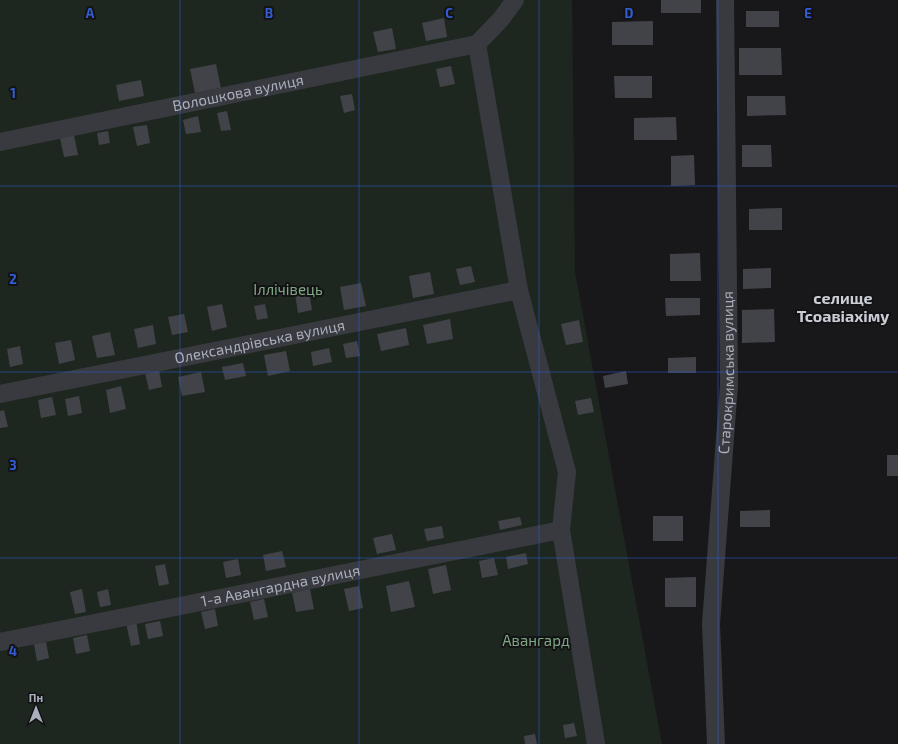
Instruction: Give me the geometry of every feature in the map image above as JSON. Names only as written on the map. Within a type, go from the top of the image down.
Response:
[{"type":"street","points":[[516,0],[501,19],[477,44],[519,290],[567,472],[561,530],[596,744]]},
{"type":"street","name":"Старокримська вулиця","points":[[716,744],[711,624],[729,385],[725,0]]},
{"type":"street","name":"Волошкова вулиця","points":[[0,142],[477,44]]},
{"type":"street","name":"Олександрівська вулиця","points":[[0,394],[519,290]]},
{"type":"street","name":"1-а Авангардна вулиця","points":[[0,642],[561,530]]},
{"type":"green space","name":"Іллічівець","points":[[0,0],[572,0],[575,272],[662,744],[0,744]]},
{"type":"building","points":[[661,0],[701,0],[701,13],[661,13]]},
{"type":"building","points":[[746,11],[779,11],[779,27],[746,27]]},
{"type":"building","points":[[444,18],[447,37],[426,41],[422,23]]},
{"type":"building","points":[[653,21],[653,45],[612,45],[612,22]]},
{"type":"building","points":[[392,28],[396,49],[378,52],[373,32]]},
{"type":"building","points":[[739,48],[781,48],[782,75],[739,75]]},
{"type":"building","points":[[216,64],[221,88],[195,93],[190,69]]},
{"type":"building","points":[[451,66],[455,84],[440,87],[436,69]]},
{"type":"building","points":[[614,76],[652,76],[652,98],[615,98]]},
{"type":"building","points":[[141,80],[144,96],[119,101],[116,85]]},
{"type":"building","points":[[352,94],[355,110],[344,113],[340,96]]},
{"type":"building","points":[[747,96],[785,96],[786,115],[747,116]]},
{"type":"building","points":[[227,111],[231,130],[221,131],[217,113]]},
{"type":"building","points":[[198,116],[201,132],[186,134],[183,120]]},
{"type":"building","points":[[676,117],[677,140],[634,140],[634,118]]},
{"type":"building","points":[[147,125],[150,143],[137,146],[133,127]]},
{"type":"building","points":[[108,131],[110,143],[99,145],[97,133]]},
{"type":"building","points":[[74,135],[78,155],[64,157],[60,138]]},
{"type":"building","points":[[742,145],[771,145],[772,167],[742,167]]},
{"type":"building","points":[[694,155],[695,185],[671,186],[671,156]]},
{"type":"building","points":[[782,208],[782,230],[749,230],[749,209]]},
{"type":"building","points":[[700,253],[701,281],[670,281],[670,254]]},
{"type":"building","points":[[471,266],[475,282],[460,285],[456,269]]},
{"type":"building","points":[[771,268],[771,288],[743,289],[743,269]]},
{"type":"building","points":[[430,272],[434,294],[413,298],[409,276]]},
{"type":"building","points":[[361,283],[366,306],[344,310],[340,287]]},
{"type":"building","points":[[309,292],[312,310],[298,313],[295,294]]},
{"type":"building","points":[[665,298],[700,298],[700,315],[666,316]]},
{"type":"building","points":[[222,304],[227,327],[212,331],[207,307]]},
{"type":"building","points":[[265,304],[268,318],[257,320],[254,306]]},
{"type":"building","points":[[774,309],[775,342],[742,343],[742,310]]},
{"type":"building","points":[[184,314],[188,332],[172,335],[168,317]]},
{"type":"building","points":[[450,319],[453,339],[427,344],[423,325]]},
{"type":"building","points":[[579,320],[583,342],[566,345],[561,324]]},
{"type":"building","points":[[153,325],[156,344],[138,348],[134,329]]},
{"type":"building","points":[[406,328],[409,345],[381,351],[377,334]]},
{"type":"building","points":[[110,332],[115,355],[97,358],[92,336]]},
{"type":"building","points":[[71,340],[75,360],[59,364],[55,343]]},
{"type":"building","points":[[357,341],[360,356],[346,358],[343,344]]},
{"type":"building","points":[[20,346],[23,364],[10,367],[7,349]]},
{"type":"building","points":[[329,348],[332,362],[313,366],[311,352]]},
{"type":"building","points":[[286,351],[290,371],[268,376],[264,355]]},
{"type":"building","points":[[696,357],[696,373],[668,373],[668,358]]},
{"type":"building","points":[[243,363],[246,376],[225,380],[222,367]]},
{"type":"building","points":[[159,370],[162,387],[149,390],[145,373]]},
{"type":"building","points":[[626,371],[628,384],[605,388],[603,376]]},
{"type":"building","points":[[201,372],[205,392],[182,396],[178,377]]},
{"type":"building","points":[[121,386],[126,409],[110,413],[106,390]]},
{"type":"building","points":[[79,396],[82,413],[68,416],[65,399]]},
{"type":"building","points":[[52,397],[56,415],[41,418],[38,400]]},
{"type":"building","points":[[591,398],[594,412],[578,415],[575,401]]},
{"type":"building","points":[[4,410],[8,427],[0,428],[0,411]]},
{"type":"building","points":[[887,455],[898,455],[898,476],[887,476]]},
{"type":"building","points":[[770,510],[770,527],[740,527],[740,511]]},
{"type":"building","points":[[653,516],[683,516],[683,541],[653,541]]},
{"type":"building","points":[[520,517],[522,525],[500,530],[498,521]]},
{"type":"building","points":[[442,526],[444,538],[427,541],[424,529]]},
{"type":"building","points":[[392,534],[396,550],[377,554],[373,538]]},
{"type":"building","points":[[282,551],[286,567],[266,571],[263,555]]},
{"type":"building","points":[[526,553],[528,564],[508,569],[506,557]]},
{"type":"building","points":[[494,558],[498,575],[482,578],[479,561]]},
{"type":"building","points":[[238,559],[241,575],[226,578],[223,562]]},
{"type":"building","points":[[165,564],[169,584],[159,586],[155,566]]},
{"type":"building","points":[[446,565],[451,590],[433,594],[428,569]]},
{"type":"building","points":[[696,577],[696,607],[665,607],[665,578]]},
{"type":"building","points":[[409,581],[415,607],[391,612],[386,586]]},
{"type":"building","points":[[359,586],[363,608],[349,611],[344,589]]},
{"type":"building","points":[[82,589],[86,612],[75,614],[70,592]]},
{"type":"building","points":[[108,589],[111,605],[100,607],[97,592]]},
{"type":"building","points":[[310,589],[314,609],[296,612],[292,593]]},
{"type":"building","points":[[264,599],[268,617],[254,620],[250,602]]},
{"type":"building","points":[[215,609],[218,626],[205,629],[201,612]]},
{"type":"building","points":[[136,621],[140,644],[131,646],[126,623]]},
{"type":"building","points":[[160,621],[163,636],[148,639],[145,624]]},
{"type":"building","points":[[87,635],[90,651],[76,654],[73,638]]},
{"type":"building","points":[[46,642],[49,658],[37,661],[34,644]]},
{"type":"building","points":[[574,723],[577,736],[565,738],[563,725]]},
{"type":"building","points":[[535,734],[537,744],[525,744],[524,736]]},
{"type":"district","name":"селище Тсоавiахiму","points":[[843,307]]},
{"type":"park label","name":"Авангард","points":[[536,641]]}]
